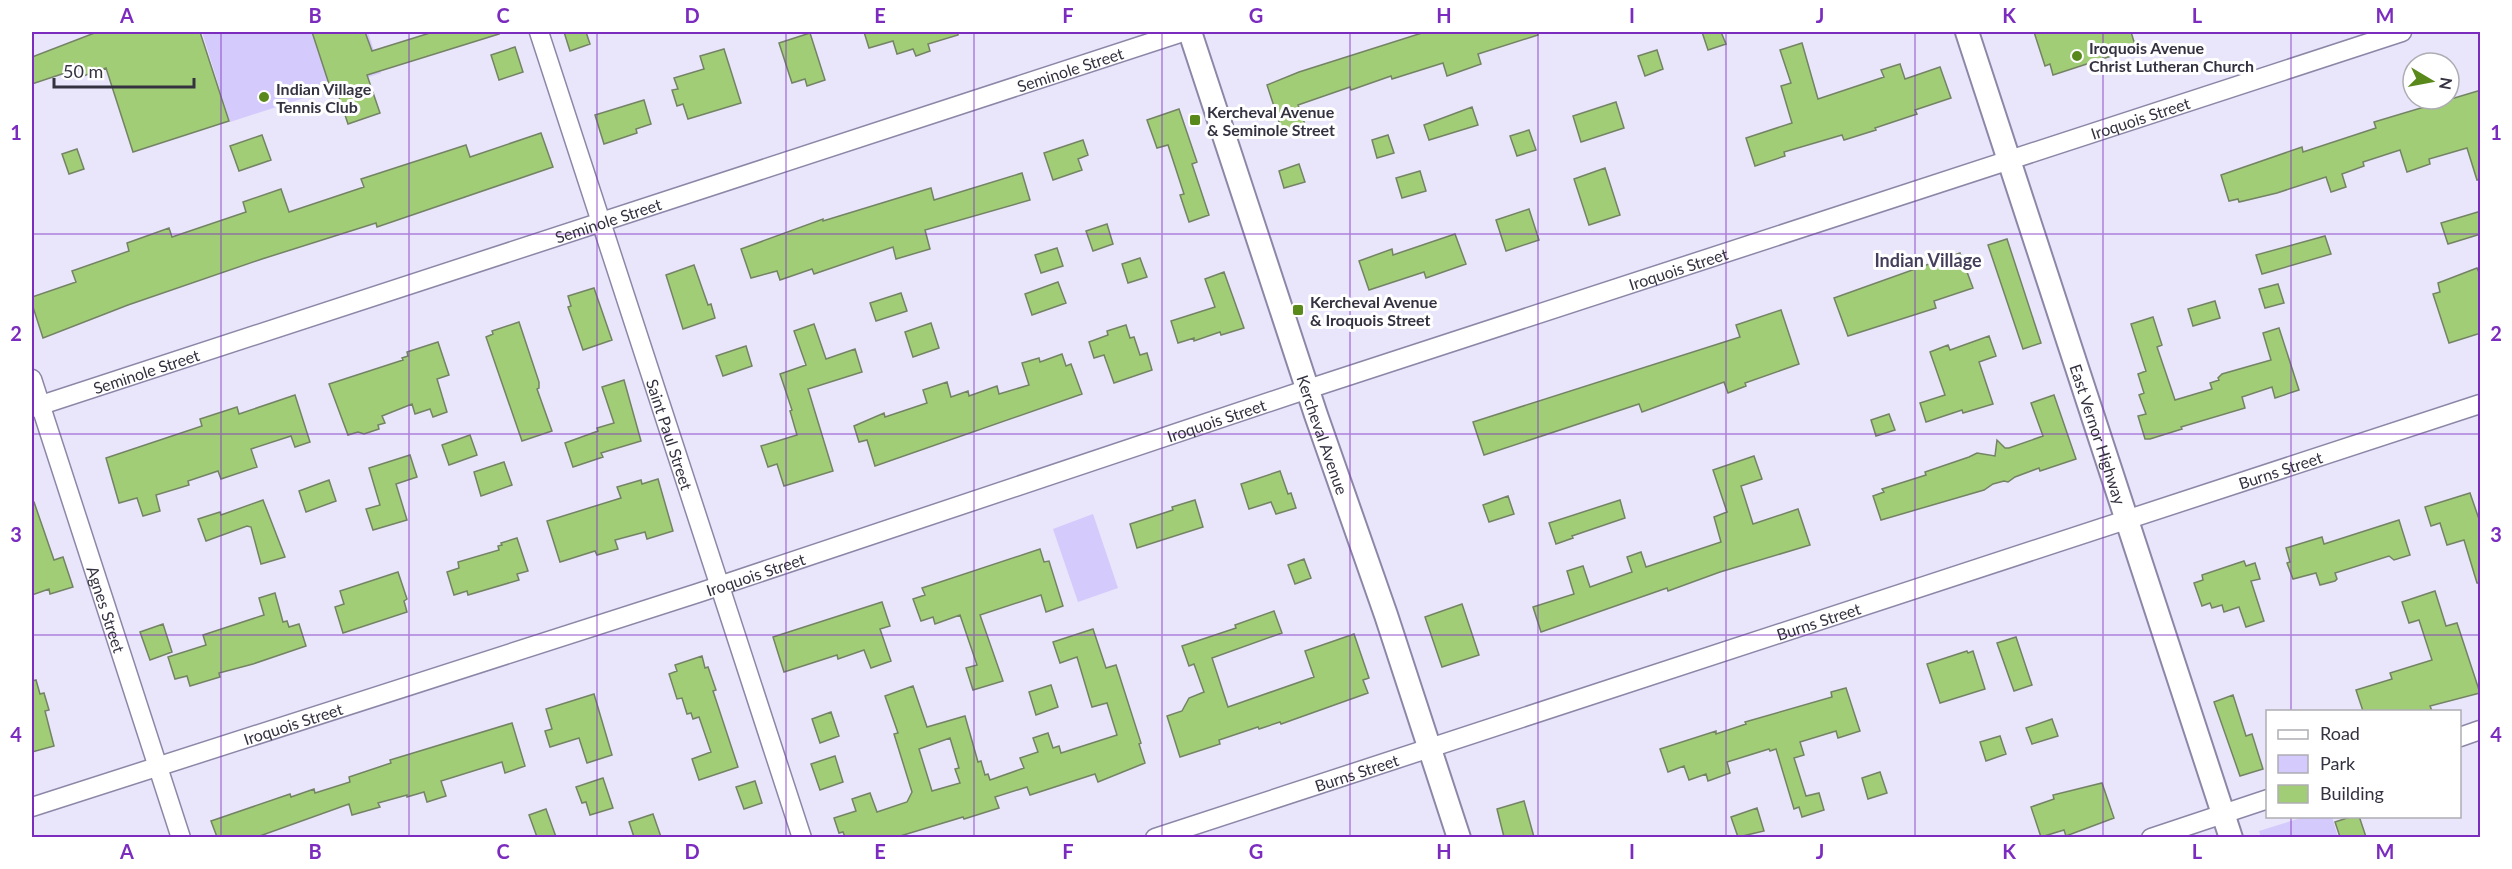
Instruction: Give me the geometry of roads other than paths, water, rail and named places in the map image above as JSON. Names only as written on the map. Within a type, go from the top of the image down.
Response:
[{"type":"street","name":"Saint Paul Street","points":[[539,32],[802,837]]},
{"type":"street","name":"Seminole Street","points":[[36,406],[1183,32]]},
{"type":"street","name":"Kercheval Avenue","points":[[1190,32],[1459,837]]},
{"type":"street","name":"East Vernor Highway","points":[[1967,32],[2231,837]]},
{"type":"street","name":"Iroquois Street","points":[[32,807],[719,585],[1308,389],[2402,32]]},
{"type":"street","name":"Agnes Street","points":[[32,379],[36,406],[181,837]]},
{"type":"street","name":"Burns Street","points":[[1155,837],[2481,404]]},
{"type":"street","points":[[2461,737],[2481,730]]},
{"type":"street","points":[[2151,837],[2266,800]]},
{"type":"place","name":"Iroquois Avenue Christ Lutheran Church","points":[[2077,56]]},
{"type":"place","name":"Indian Village Tennis Club","points":[[264,97]]},
{"type":"place","name":"Kercheval Avenue & Seminole Street","points":[[1195,120]]},
{"type":"place","name":"Kercheval Avenue & Iroquois Street","points":[[1298,310]]},
{"type":"district","name":"Indian Village","points":[[1928,260]]}]
